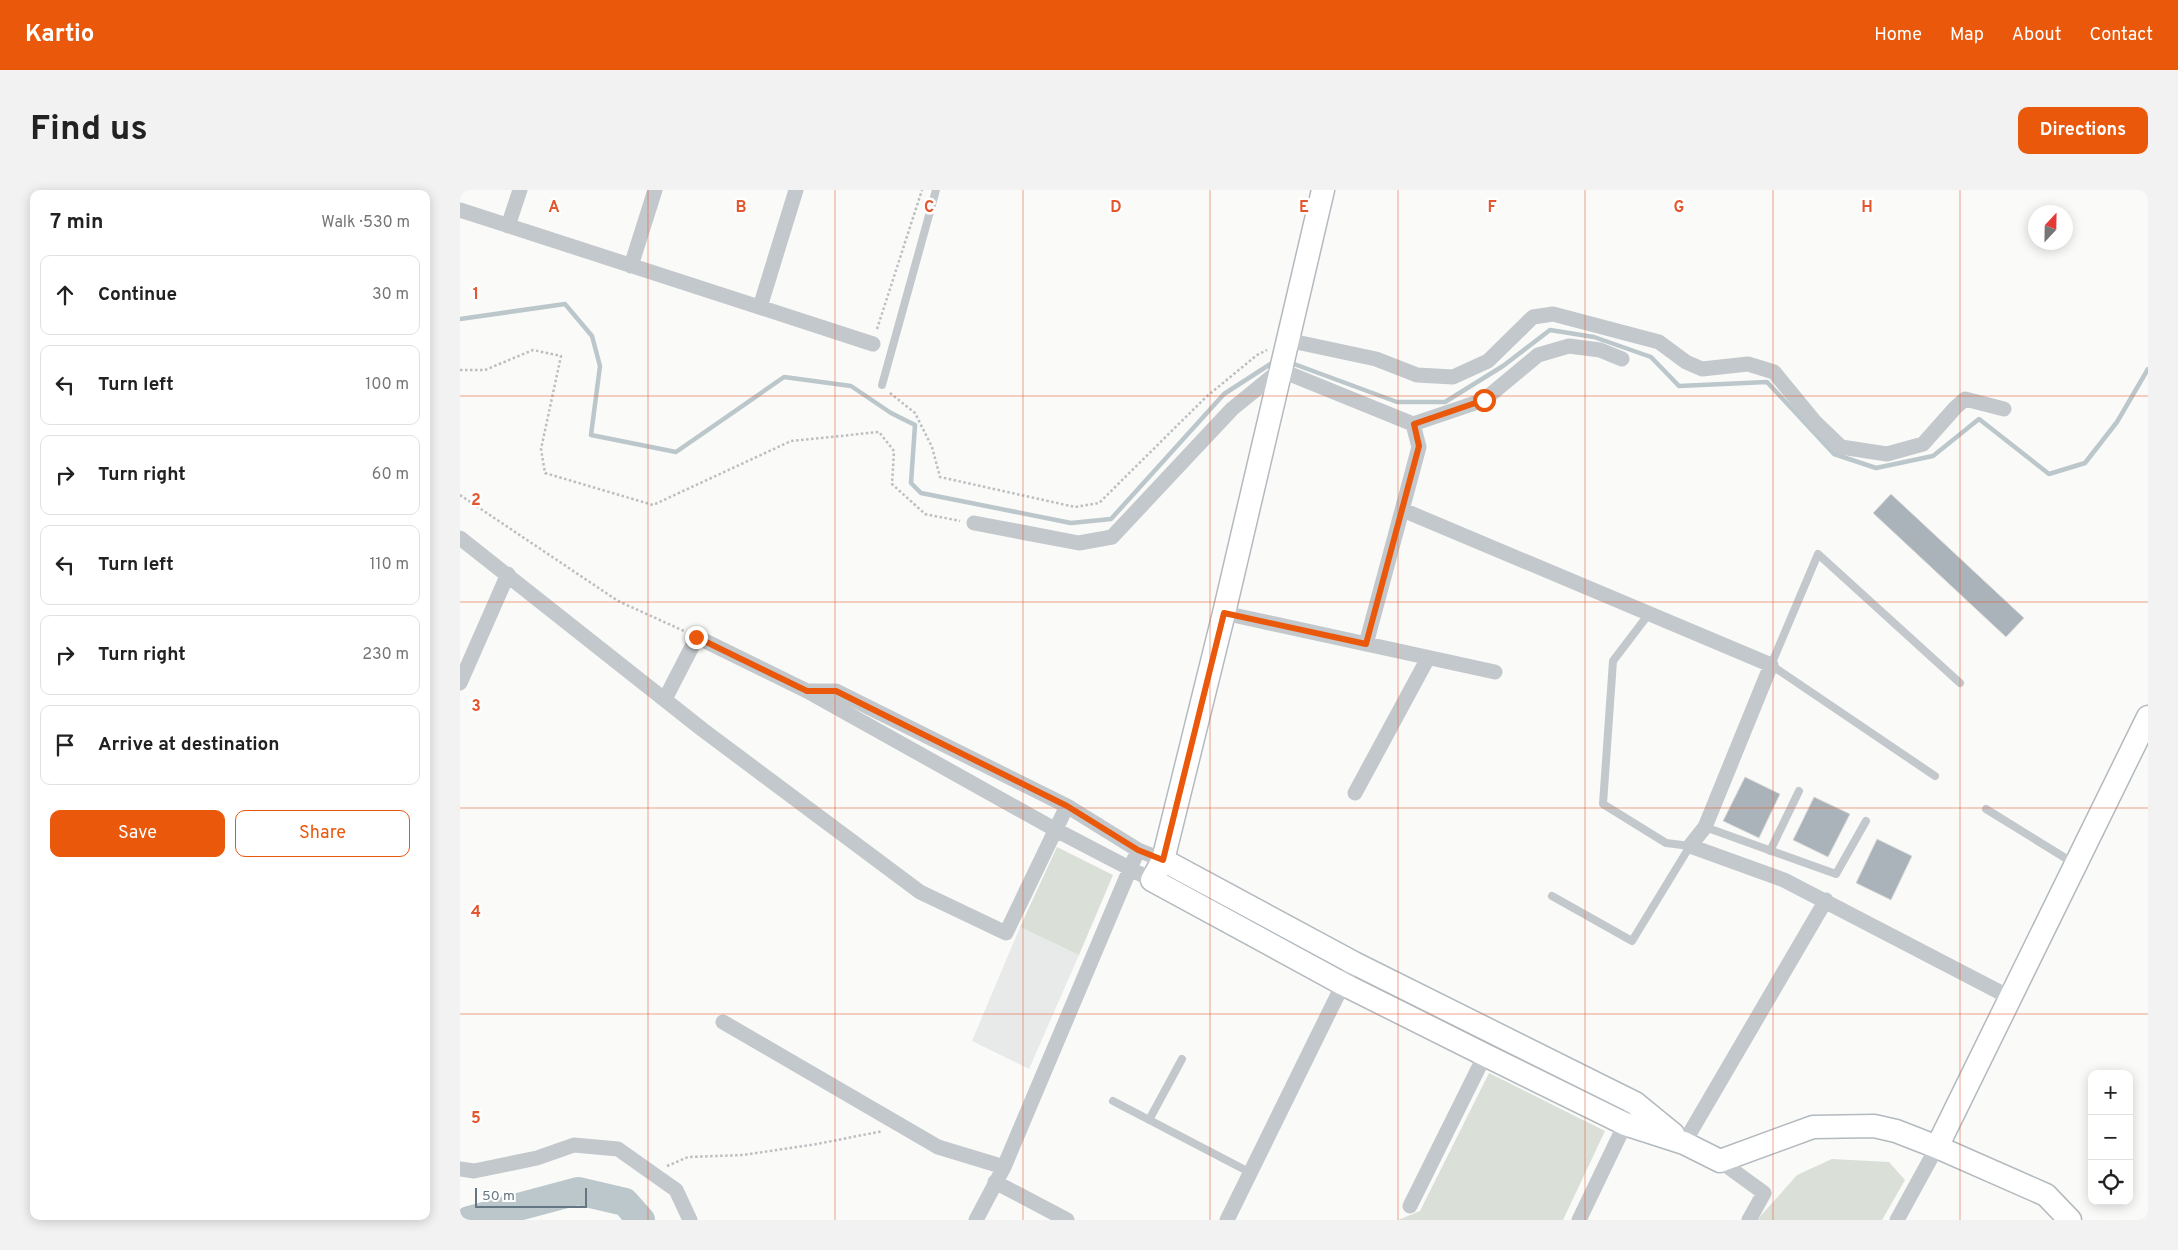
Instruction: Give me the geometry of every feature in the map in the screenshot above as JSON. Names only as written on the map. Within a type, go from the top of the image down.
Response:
[{"type":"street","points":[[508,226],[520,190]]},
{"type":"street","points":[[631,266],[655,190]]},
{"type":"street","points":[[760,307],[796,190]]},
{"type":"street","points":[[1157,870],[1224,613],[1323,190]]},
{"type":"street","points":[[460,210],[873,344]]},
{"type":"street","points":[[974,523],[1079,543],[1112,537],[1232,409],[1283,359],[1376,360],[1417,375],[1453,378],[1488,360],[1533,317],[1553,314],[1659,342],[1686,362],[1702,369],[1748,364],[1774,372],[1815,422],[1841,447],[1887,454],[1923,444],[1965,399],[2004,409]]},
{"type":"street","points":[[1283,359],[1414,424],[1484,400],[1538,354],[1569,346],[1600,350],[1622,359]]},
{"type":"street","points":[[1366,644],[1419,446],[1414,424]]},
{"type":"street","points":[[1403,510],[1771,666],[1705,827],[1690,846],[1784,880],[1826,900],[2011,998]]},
{"type":"street","points":[[460,538],[508,574],[664,700],[920,892],[1006,933],[1067,806]]},
{"type":"street","points":[[460,683],[508,574]]},
{"type":"street","points":[[1224,613],[1496,672]]},
{"type":"street","points":[[664,700],[696,637],[807,691],[1056,830],[1130,868],[1157,870],[1354,963],[1635,1103],[1684,1143]]},
{"type":"street","points":[[1355,793],[1428,658]]},
{"type":"street","points":[[807,691],[836,691],[1067,806],[1138,850],[1157,870],[1342,984],[1625,1124],[1684,1143],[1720,1161],[1764,1193],[1749,1220]]},
{"type":"street","points":[[1897,1220],[1938,1146],[2148,717]]},
{"type":"street","points":[[976,1220],[1004,1167],[1138,850]]},
{"type":"street","points":[[1684,1143],[1826,900]]},
{"type":"street","points":[[1228,1220],[1342,984],[1354,963]]},
{"type":"street","points":[[723,1022],[938,1147],[1004,1167]]},
{"type":"street","points":[[1410,1206],[1485,1055]]},
{"type":"street","points":[[1579,1220],[1635,1103]]},
{"type":"street","points":[[1720,1161],[1813,1127],[1874,1126],[1896,1131],[1938,1146],[2046,1195],[2070,1220]]},
{"type":"street","points":[[460,1169],[474,1171],[537,1158],[574,1145],[618,1149],[676,1190],[690,1220]]},
{"type":"street","points":[[995,1182],[1067,1220]]},
{"type":"lane","points":[[882,385],[936,190]]},
{"type":"lane","points":[[1935,776],[1771,666],[1818,554],[1960,683]]},
{"type":"lane","points":[[1552,896],[1632,941],[1690,846],[1666,843],[1603,804],[1613,662],[1648,615]]},
{"type":"lane","points":[[1770,851],[1799,791]]},
{"type":"lane","points":[[1986,809],[2076,865]]},
{"type":"lane","points":[[1705,827],[1836,874],[1866,821]]},
{"type":"lane","points":[[1149,1120],[1182,1059]]},
{"type":"lane","points":[[1113,1101],[1251,1173]]},
{"type":"path","points":[[873,344],[922,190]]},
{"type":"path","points":[[460,370],[485,370],[533,350],[561,356],[541,449],[545,472],[635,500],[653,505],[791,441],[879,432],[894,451],[892,484],[925,514],[974,523]]},
{"type":"path","points":[[882,385],[915,414],[932,447],[940,477],[1075,507],[1099,503],[1206,397],[1257,355],[1283,359]]},
{"type":"path","points":[[460,495],[618,601],[696,637]]},
{"type":"path","points":[[652,1173],[688,1157],[752,1154],[817,1144],[904,1127]]},
{"type":"shaded area","points":[[1057,847],[1113,875],[1079,955],[1020,927]]},
{"type":"shaded area","points":[[1020,927],[1079,955],[1029,1069],[972,1041]]},
{"type":"shaded area","points":[[1489,1073],[1605,1131],[1563,1220],[1398,1220],[1420,1211]]},
{"type":"shaded area","points":[[1832,1159],[1889,1162],[1905,1180],[1882,1220],[1757,1220],[1797,1175]]},
{"type":"building","points":[[1891,494],[2024,618],[2006,637],[1873,513]]},
{"type":"building","points":[[1745,777],[1780,794],[1759,838],[1723,821]]},
{"type":"building","points":[[1814,797],[1850,814],[1828,857],[1793,840]]},
{"type":"building","points":[[1877,839],[1912,856],[1891,900],[1856,883]]},
{"type":"waterway","points":[[460,319],[565,304],[592,336],[600,366],[591,435],[676,452],[784,377],[851,386],[891,413],[915,425],[911,483],[921,493],[1071,523],[1111,519],[1224,394],[1272,363],[1275,363]]},
{"type":"waterway","points":[[1288,364],[1294,364],[1397,402],[1445,402],[1503,366],[1550,330],[1594,337],[1651,357],[1679,386],[1767,382],[1834,454],[1876,468],[1933,456],[1979,419],[2049,474],[2085,463],[2117,422],[2148,369]]},
{"type":"waterway","points":[[469,1220],[578,1191],[625,1202],[641,1220]]},
{"type":"route","points":[[696,637],[807,691],[836,691],[1067,806],[1138,850],[1163,860],[1224,613],[1366,644],[1419,446],[1414,424],[1484,400]]}]
